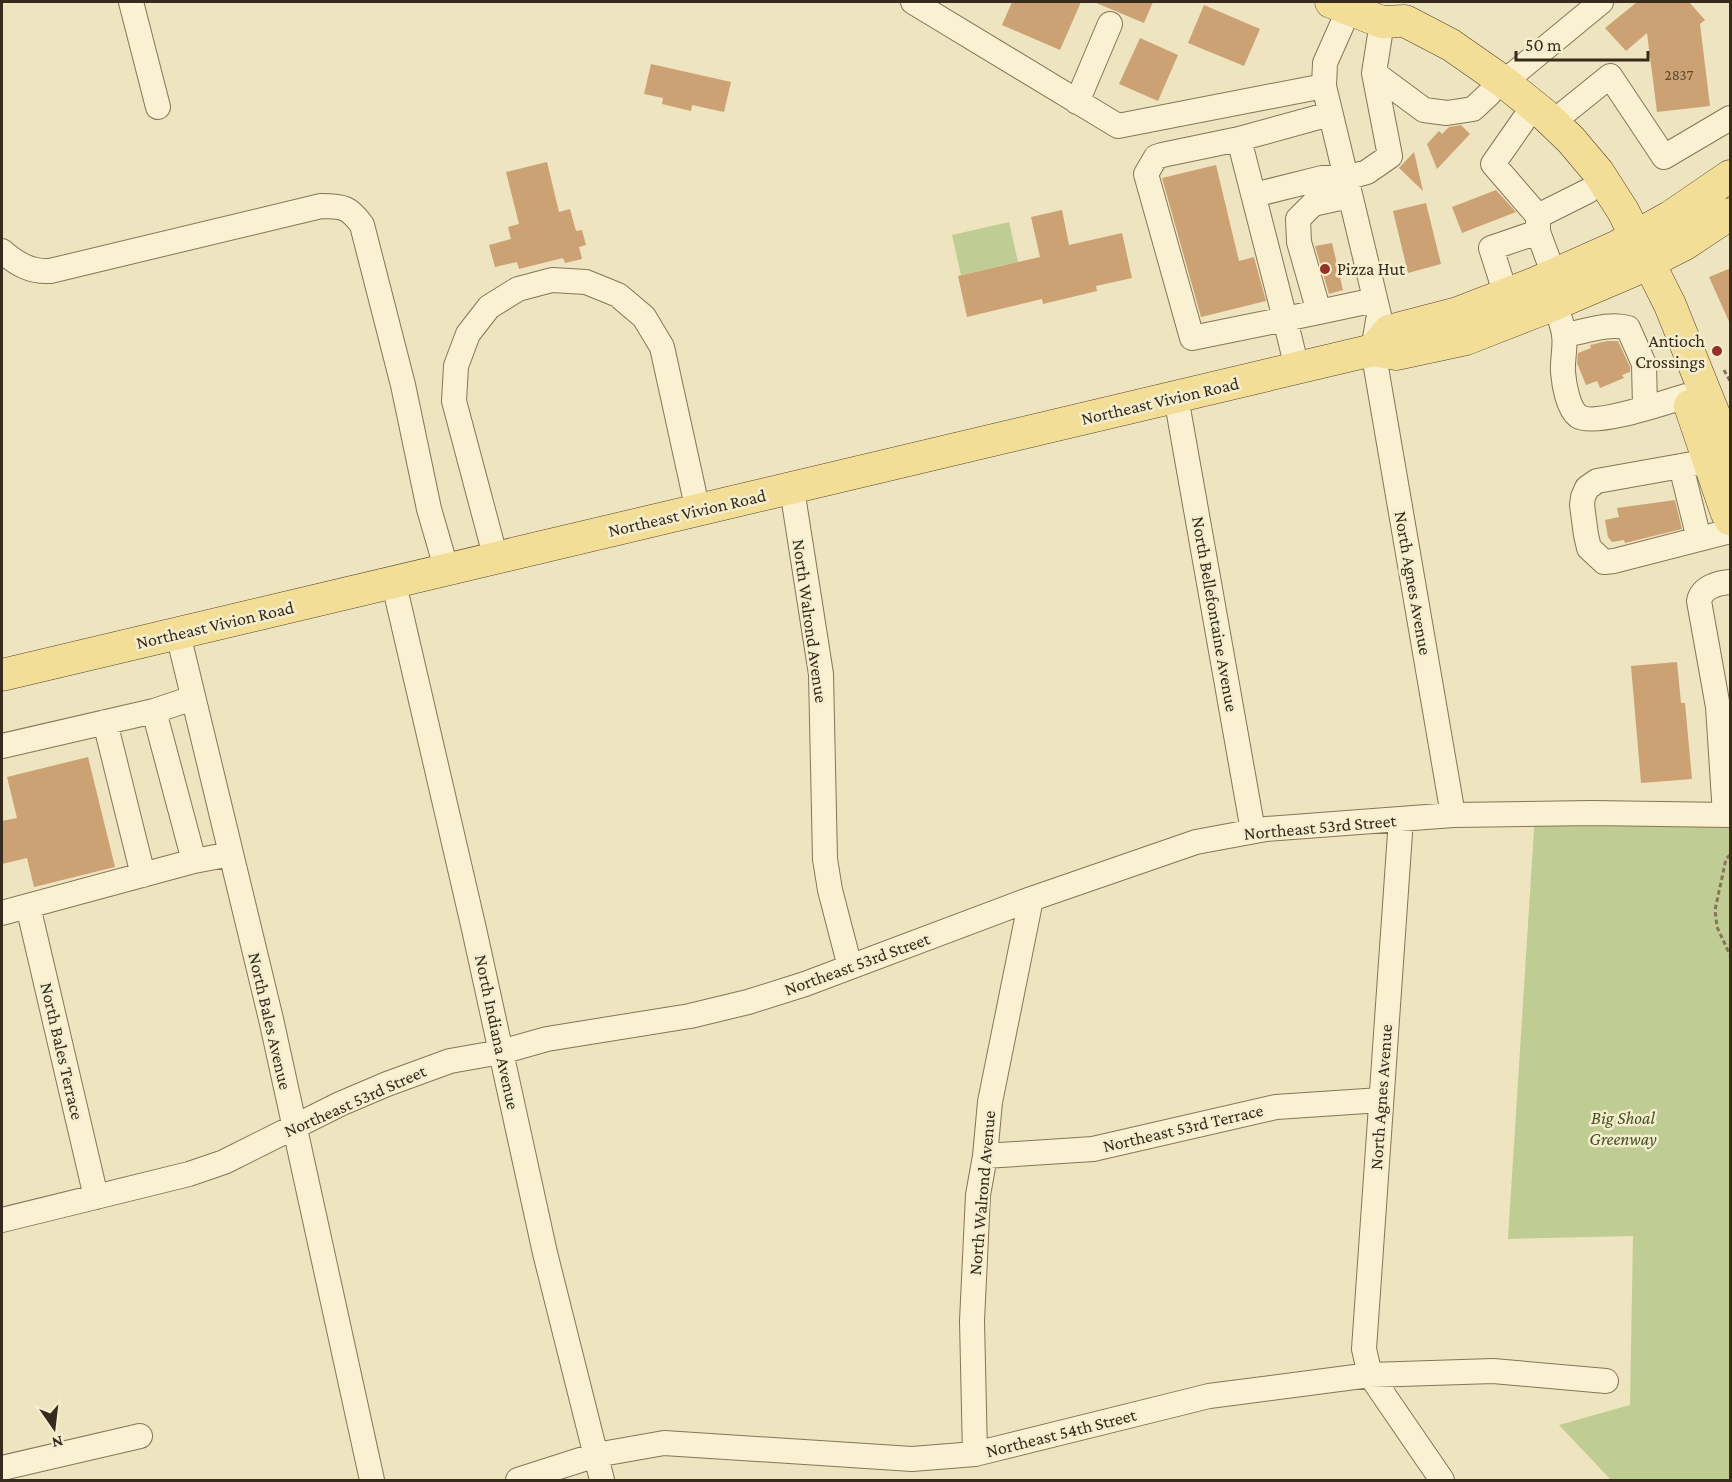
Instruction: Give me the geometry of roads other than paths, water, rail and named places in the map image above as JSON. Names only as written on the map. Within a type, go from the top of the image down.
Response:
[{"type":"main road","points":[[1343,4],[1382,22],[1405,21],[1451,45],[1497,88],[1598,172],[1623,211],[1653,313],[1686,396],[1726,512],[1731,519]]},
{"type":"main road","points":[[1538,122],[1557,153],[1588,190],[1607,220],[1670,305],[1707,460]]},
{"type":"main road","name":"Northeast Vivion Road","points":[[1634,254],[1670,218],[1731,176]]},
{"type":"main road","name":"Northeast Vivion Road","points":[[2,675],[394,584],[1373,350],[1396,354],[1466,339],[1555,289],[1634,254],[1685,244],[1731,214]]},
{"type":"main road","name":"Northeast Vivion Road","points":[[1373,350],[1389,331],[1458,313],[1506,295],[1555,289]]},
{"type":"street","points":[[130,2],[158,107]]},
{"type":"street","points":[[913,2],[1118,126],[1324,86]]},
{"type":"street","points":[[1374,73],[1424,110],[1447,113],[1473,109],[1601,2]]},
{"type":"street","name":"North Agnes Avenue","points":[[1343,4],[1325,63],[1324,86],[1379,315],[1373,350],[1453,816]]},
{"type":"street","points":[[1319,312],[1299,242],[1298,219],[1313,204],[1348,187],[1390,156],[1374,73],[1382,22]]},
{"type":"street","points":[[1077,102],[1110,24]]},
{"type":"street","points":[[1686,396],[1590,420],[1579,417],[1573,410],[1563,372],[1564,335],[1538,224],[1493,164],[1538,122],[1610,76],[1664,157],[1731,118]]},
{"type":"street","points":[[1330,114],[1239,139],[1156,157],[1146,174],[1192,338],[1375,300]]},
{"type":"street","points":[[1239,139],[1297,368]]},
{"type":"street","points":[[1254,195],[1322,178],[1348,187]]},
{"type":"street","points":[[1506,295],[1491,248],[1538,224],[1588,190]]},
{"type":"street","points":[[2,251],[24,267],[37,272],[51,271],[321,206],[341,206],[353,213],[362,225],[403,386],[429,509],[447,571]]},
{"type":"street","points":[[496,559],[454,400],[456,366],[468,334],[489,308],[518,289],[552,280],[586,282],[618,296],[644,318],[662,347],[698,510]]},
{"type":"street","points":[[1564,335],[1608,326],[1628,328],[1644,364],[1646,407]]},
{"type":"street","name":"North Bellefontaine Avenue","points":[[1176,397],[1253,831]]},
{"type":"street","points":[[1699,539],[1707,460],[1597,481],[1587,488],[1583,496],[1589,548],[1604,562],[1699,539],[1731,531]]},
{"type":"street","name":"North Walrond Avenue","points":[[792,489],[821,674],[825,859],[830,890],[850,967]]},
{"type":"street","points":[[1728,815],[1724,707],[1700,601],[1701,595],[1708,589],[1721,583],[1731,582]]},
{"type":"street","name":"North Indiana Avenue","points":[[394,584],[474,929],[545,1253],[602,1480]]},
{"type":"street","name":"North Bales Avenue","points":[[178,634],[294,1127],[372,1480]]},
{"type":"street","points":[[2,746],[154,711],[193,698]]},
{"type":"street","points":[[154,711],[194,861]]},
{"type":"street","points":[[105,722],[143,875]]},
{"type":"street","name":"Northeast 53rd Street","points":[[2,1220],[189,1174],[224,1162],[387,1084],[450,1061],[501,1052],[547,1039],[690,1016],[748,1002],[805,984],[1031,899],[1196,842],[1253,831],[1453,816],[1592,813],[1728,815]]},
{"type":"street","name":"North Agnes Avenue","points":[[1370,1375],[1364,1349],[1401,819]]},
{"type":"street","points":[[2,913],[194,861],[231,854]]},
{"type":"street","name":"North Walrond Avenue","points":[[975,1454],[972,1322],[978,1195],[985,1156],[990,1102],[1031,899]]},
{"type":"street","name":"North Bales Terrace","points":[[28,906],[96,1197]]},
{"type":"street","name":"Northeast 53rd Terrace","points":[[985,1156],[1093,1149],[1276,1107],[1381,1100]]},
{"type":"street","name":"Northeast 54th Street","points":[[518,1480],[596,1455],[664,1443],[912,1459],[975,1454],[1209,1396],[1370,1375],[1493,1371],[1606,1381]]},
{"type":"street","points":[[1370,1375],[1442,1480]]},
{"type":"street","points":[[2,1468],[140,1436]]},
{"type":"place","name":"Pizza Hut","points":[[1325,269]]},
{"type":"place","name":"Antioch Crossings","points":[[1717,351]]},
{"type":"park label","name":"Big Shoal Greenway","points":[[1623,1128]]}]
